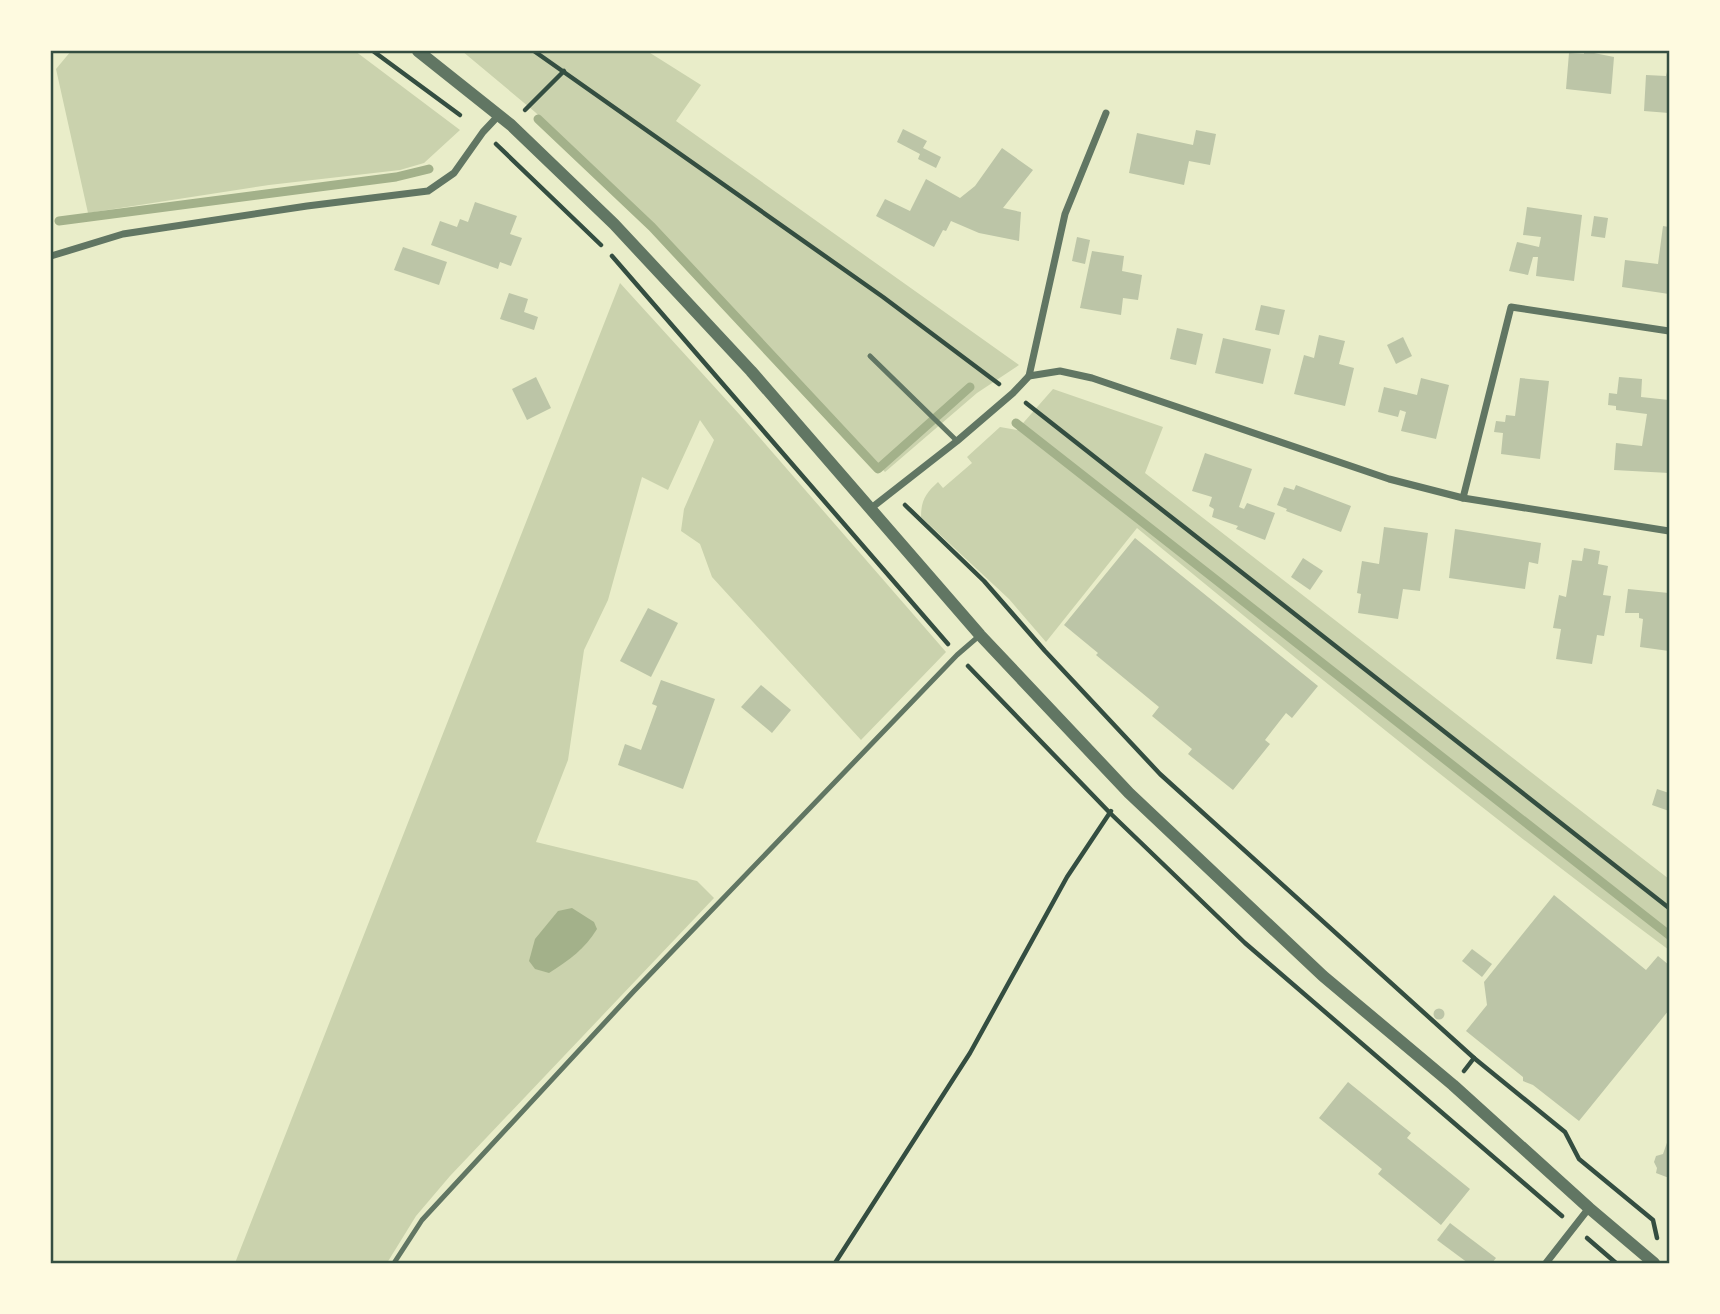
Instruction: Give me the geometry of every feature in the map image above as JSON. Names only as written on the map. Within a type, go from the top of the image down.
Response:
[{"type":"street","points":[[418,51],[511,125],[614,224],[704,319],[980,635],[1129,793],[1323,976],[1453,1084],[1589,1208],[1654,1263]]},
{"type":"street","points":[[870,509],[957,441],[1029,376],[1065,214],[1106,113]]},
{"type":"street","points":[[51,256],[123,234],[428,191],[454,173],[483,132],[499,115]]},
{"type":"street","points":[[1463,498],[1510,307],[1669,331]]},
{"type":"street","points":[[1029,376],[1060,371],[1092,378],[1389,479],[1463,498],[1669,531]]},
{"type":"street","points":[[1546,1263],[1589,1208]]},
{"type":"lane","points":[[870,356],[957,441]]},
{"type":"lane","points":[[394,1263],[422,1220],[634,991],[957,655],[980,635]]},
{"type":"path","points":[[534,51],[883,297],[1013,393],[1669,908]]},
{"type":"path","points":[[511,125],[564,71]]},
{"type":"path","points":[[892,492],[984,581],[1160,774],[1474,1058],[1565,1132],[1579,1159],[1653,1220],[1658,1241]]},
{"type":"path","points":[[835,1263],[970,1053],[1067,877],[1110,813],[1129,793]]},
{"type":"path","points":[[1453,1084],[1474,1058]]},
{"type":"shaded area","points":[[71,51],[355,51],[460,130],[424,163],[400,170],[269,185],[88,213],[56,69]]},
{"type":"shaded area","points":[[462,51],[647,51],[701,85],[676,121],[1019,365],[977,393],[885,472],[654,224],[535,112]]},
{"type":"shaded area","points":[[620,283],[740,415],[946,652],[861,740],[712,577],[700,544],[681,531],[684,509],[714,440],[700,420],[668,490],[642,477],[608,600],[584,650],[568,760],[536,842],[697,881],[714,898],[450,1176],[416,1216],[387,1263],[235,1263]]},
{"type":"shaded area","points":[[1053,389],[1163,427],[1145,473],[1669,879],[1669,950],[1467,795],[1137,528],[1046,642],[1009,599],[921,517],[923,501],[938,482],[943,488],[972,463],[967,457],[1000,427],[1017,430]]},
{"type":"shaded area","points":[[572,908],[594,922],[597,929],[576,954],[549,973],[535,969],[529,961],[535,939],[558,911]]},
{"type":"building","points":[[1584,51],[1614,57],[1611,94],[1566,89],[1569,53],[1584,54]]},
{"type":"building","points":[[1667,72],[1669,113],[1644,111],[1646,75],[1666,76]]},
{"type":"building","points":[[903,129],[927,141],[923,148],[941,157],[936,168],[918,159],[920,154],[897,142]]},
{"type":"building","points":[[1196,130],[1216,134],[1210,165],[1189,161],[1184,185],[1129,173],[1137,133],[1193,145]]},
{"type":"building","points":[[1002,148],[1033,170],[1003,208],[1021,212],[1019,241],[979,233],[951,221],[934,247],[876,216],[885,199],[910,211],[926,179],[960,198],[975,186]]},
{"type":"building","points":[[475,202],[517,216],[510,234],[522,238],[511,266],[500,262],[498,269],[431,245],[440,221],[457,227],[460,219],[468,222]]},
{"type":"building","points":[[1527,207],[1582,215],[1574,281],[1536,276],[1538,257],[1533,257],[1528,275],[1509,271],[1517,242],[1539,247],[1541,237],[1523,235]]},
{"type":"building","points":[[1594,216],[1608,218],[1605,238],[1591,236]]},
{"type":"building","points":[[1663,226],[1669,227],[1669,294],[1622,287],[1625,260],[1658,264]]},
{"type":"building","points":[[1077,237],[1090,240],[1085,264],[1072,261]]},
{"type":"building","points":[[403,247],[447,262],[439,285],[394,270]]},
{"type":"building","points":[[1092,251],[1124,256],[1122,271],[1142,275],[1138,300],[1123,298],[1121,315],[1080,308]]},
{"type":"building","points":[[509,293],[528,299],[524,312],[538,317],[534,330],[500,319]]},
{"type":"building","points":[[1261,305],[1285,310],[1279,335],[1255,330]]},
{"type":"building","points":[[1177,328],[1203,334],[1196,365],[1170,359]]},
{"type":"building","points":[[1319,335],[1345,341],[1339,364],[1354,368],[1345,406],[1294,394],[1304,355],[1314,358]]},
{"type":"building","points":[[1403,337],[1412,356],[1396,364],[1387,345]]},
{"type":"building","points":[[1223,338],[1271,349],[1263,384],[1215,373]]},
{"type":"building","points":[[536,377],[551,408],[527,420],[512,389]]},
{"type":"building","points":[[1619,377],[1642,379],[1641,397],[1669,400],[1669,473],[1614,470],[1616,443],[1642,446],[1647,414],[1616,410],[1616,406],[1608,405],[1609,393],[1617,394]]},
{"type":"building","points":[[1421,378],[1449,385],[1436,439],[1401,431],[1406,412],[1400,410],[1398,417],[1378,412],[1384,387],[1417,395]]},
{"type":"building","points":[[1520,378],[1549,381],[1540,459],[1501,454],[1503,433],[1494,432],[1496,421],[1505,422],[1506,415],[1515,416]]},
{"type":"building","points":[[1205,453],[1252,469],[1239,507],[1244,509],[1247,503],[1275,513],[1265,540],[1212,517],[1214,509],[1209,506],[1212,497],[1192,491]]},
{"type":"building","points":[[1296,485],[1351,506],[1341,532],[1277,505],[1284,487],[1294,490]]},
{"type":"building","points":[[1384,527],[1428,533],[1420,591],[1403,589],[1398,619],[1358,613],[1361,594],[1357,593],[1362,561],[1379,564]]},
{"type":"building","points":[[1455,529],[1541,543],[1538,564],[1529,562],[1525,589],[1449,578]]},
{"type":"building","points":[[1135,538],[1318,686],[1292,718],[1286,713],[1265,740],[1270,744],[1233,790],[1188,754],[1192,749],[1152,716],[1159,707],[1064,625]]},
{"type":"building","points":[[1584,548],[1600,551],[1598,564],[1608,566],[1603,595],[1611,596],[1604,636],[1597,635],[1592,664],[1556,659],[1561,629],[1553,628],[1559,595],[1566,597],[1572,560],[1582,561]]},
{"type":"building","points":[[1303,558],[1323,571],[1310,590],[1291,577]]},
{"type":"building","points":[[1628,589],[1669,593],[1669,651],[1640,647],[1643,619],[1639,618],[1639,613],[1625,613]]},
{"type":"building","points":[[648,608],[678,623],[651,677],[620,661]]},
{"type":"building","points":[[661,680],[715,699],[683,789],[618,765],[625,744],[641,750],[657,706],[652,704]]},
{"type":"building","points":[[761,685],[791,710],[772,733],[741,707]]},
{"type":"building","points":[[1657,789],[1669,793],[1669,811],[1652,805]]},
{"type":"building","points":[[1554,895],[1646,970],[1658,956],[1669,965],[1669,1010],[1579,1121],[1533,1085],[1523,1081],[1523,1077],[1466,1031],[1487,1005],[1484,982]]},
{"type":"building","points":[[1472,949],[1492,964],[1482,977],[1462,961]]},
{"type":"building","points":[[1439,1009],[1443,1010],[1443,1018],[1439,1019],[1435,1018],[1434,1014],[1435,1010]]},
{"type":"building","points":[[1348,1082],[1411,1133],[1407,1138],[1470,1189],[1441,1225],[1378,1174],[1382,1169],[1319,1118]]},
{"type":"building","points":[[1669,1137],[1669,1178],[1656,1173],[1654,1162],[1656,1156],[1663,1154]]},
{"type":"building","points":[[1450,1223],[1496,1258],[1492,1263],[1468,1263],[1437,1240]]},
{"type":"waterway","points":[[538,119],[652,227],[878,469],[970,387]]},
{"type":"waterway","points":[[59,221],[396,177],[429,169]]},
{"type":"waterway","points":[[1016,423],[1669,935]]}]
